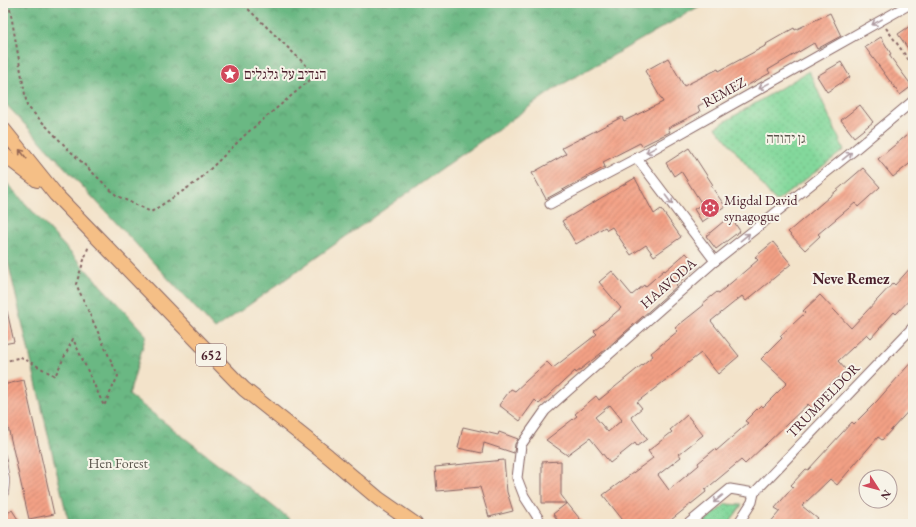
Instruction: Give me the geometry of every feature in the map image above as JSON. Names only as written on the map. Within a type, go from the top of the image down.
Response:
[{"type":"main road","name":"652","points":[[3,129],[56,195],[244,389],[328,456],[379,500],[415,524]]},
{"type":"main road","name":"652","points":[[3,154],[56,195]]},
{"type":"main road","name":"652","points":[[379,500],[396,524]]},
{"type":"street","name":"REMEZ","points":[[550,204],[637,158],[912,3]]},
{"type":"street","name":"HAAVODA","points":[[542,524],[524,496],[517,478],[521,445],[545,411],[715,261],[852,152],[913,101]]},
{"type":"street","points":[[637,158],[715,261]]},
{"type":"street","name":"TRUMPELDOR","points":[[738,524],[752,502],[754,493],[913,327]]},
{"type":"street","points":[[688,524],[730,489],[754,493]]},
{"type":"lane","points":[[3,456],[7,480],[6,493],[3,495]]},
{"type":"path","points":[[9,3],[26,106],[117,196],[151,212],[198,181],[247,133],[316,76],[242,3]]},
{"type":"path","points":[[880,20],[913,66]]},
{"type":"path","points":[[3,362],[21,357],[55,376],[73,339],[104,406],[118,376],[76,284],[89,244]]},
{"type":"green space","points":[[3,3],[705,3],[556,88],[215,329],[3,101]]},
{"type":"green space","name":"גן יהודה","points":[[809,71],[844,150],[776,202],[716,127]]},
{"type":"green space","name":"Hen Forest","points":[[3,179],[146,335],[129,395],[296,524],[70,524],[3,240]]},
{"type":"green space","points":[[726,504],[742,505],[728,524],[701,524]]},
{"type":"building","points":[[830,13],[841,36],[817,49],[814,43],[768,70],[770,73],[739,90],[737,86],[698,106],[700,112],[668,128],[670,132],[642,146],[640,143],[603,162],[605,167],[546,199],[532,173],[566,154],[562,148],[622,117],[624,121],[663,102],[645,71],[668,58],[684,86],[718,69],[719,71],[767,45],[766,44],[794,28],[795,30]]},
{"type":"building","points":[[913,24],[913,56],[898,34]]},
{"type":"building","points":[[881,37],[891,54],[889,55],[912,86],[900,95],[865,47]]},
{"type":"building","points":[[841,62],[850,77],[827,92],[817,76]]},
{"type":"building","points":[[860,105],[873,122],[854,137],[841,120]]},
{"type":"building","points":[[913,130],[913,161],[893,177],[878,159]]},
{"type":"building","points":[[689,148],[713,185],[711,186],[725,206],[702,222],[694,209],[702,204],[681,171],[674,176],[666,163]]},
{"type":"building","points":[[863,168],[880,187],[858,207],[855,203],[818,234],[820,236],[805,250],[788,232]]},
{"type":"building","points":[[635,178],[654,214],[661,209],[681,237],[654,256],[646,245],[631,255],[612,227],[607,230],[605,227],[576,244],[562,221]]},
{"type":"building","points":[[730,216],[740,231],[716,249],[706,236]]},
{"type":"building","points":[[773,242],[791,264],[746,301],[742,296],[711,321],[739,356],[718,374],[701,353],[637,402],[642,408],[631,417],[647,439],[637,446],[635,443],[610,463],[590,438],[567,455],[546,440],[577,416],[575,414],[596,396],[599,400],[653,356],[651,353],[678,331],[675,328],[704,305],[702,304],[717,292],[719,293],[758,260],[755,257]],"holes":[[[610,405],[622,420],[608,432],[595,417]]]},
{"type":"building","points":[[686,253],[698,266],[605,350],[576,373],[575,371],[539,404],[535,400],[520,421],[499,405],[511,389],[515,391],[547,362],[553,368],[597,334],[594,331],[621,308],[599,282],[612,271],[632,295],[644,285],[645,287]]},
{"type":"building","points":[[913,265],[913,296],[896,314],[894,312],[871,338],[867,334],[838,361],[846,370],[822,392],[826,396],[813,409],[808,404],[745,464],[741,460],[705,490],[706,492],[666,524],[626,524],[603,495],[653,458],[648,451],[672,432],[670,430],[687,415],[703,435],[679,454],[681,457],[658,475],[669,490],[699,465],[698,463],[715,449],[716,451],[748,423],[745,421],[761,405],[763,407],[787,383],[761,359],[782,338],[780,336],[805,313],[803,311],[820,295],[851,328],[893,283],[895,285]]},
{"type":"building","points":[[7,311],[14,342],[3,344],[3,312]]},
{"type":"building","points":[[913,360],[913,406],[882,440],[878,437],[837,485],[830,479],[802,506],[818,519],[814,524],[769,524],[780,511],[775,508],[793,487],[791,485],[806,469],[808,470],[852,422],[854,424],[877,401]]},
{"type":"building","points":[[24,380],[54,514],[29,519],[3,405],[3,385]]},
{"type":"building","points":[[463,427],[498,435],[499,432],[518,439],[515,444],[514,453],[484,443],[482,453],[458,448]]},
{"type":"building","points":[[504,460],[507,492],[513,511],[489,517],[480,487],[437,491],[435,467]]},
{"type":"building","points":[[561,461],[561,495],[567,503],[542,503],[542,462]]},
{"type":"building","points":[[567,503],[584,524],[561,524],[553,514]]},
{"type":"building","points":[[12,510],[21,524],[3,524],[3,516]]},
{"type":"place","name":"הנדיב על גלגלים","points":[[230,74]]},
{"type":"place","name":"Migdal David synagogue","points":[[710,208]]},
{"type":"district","name":"Neve Remez","points":[[851,279]]}]
